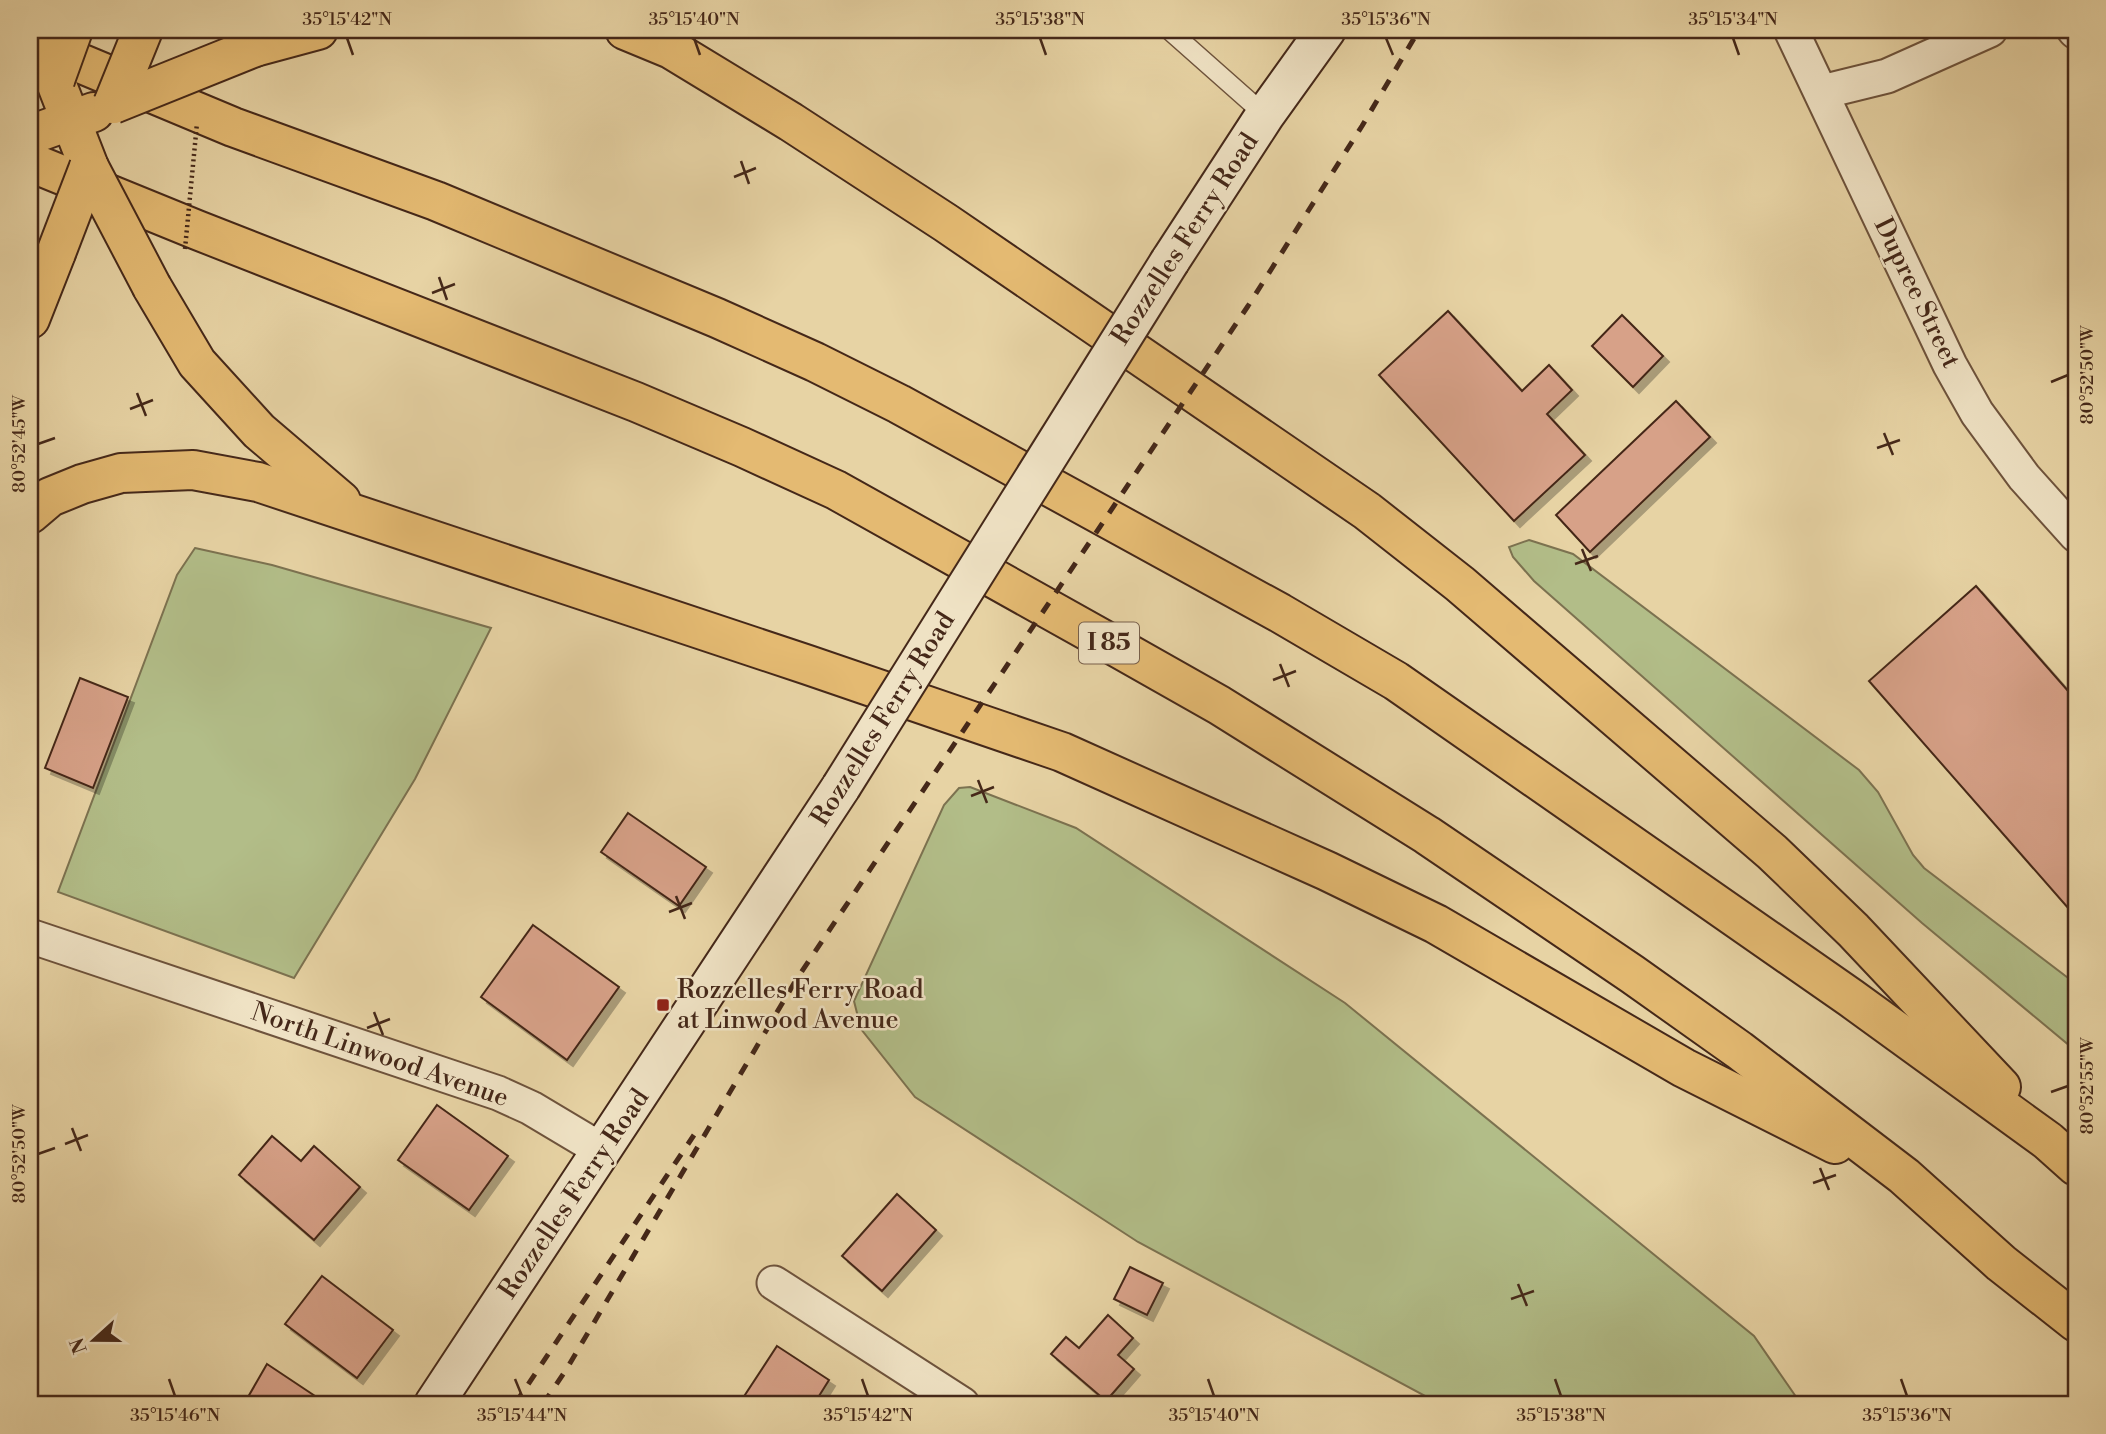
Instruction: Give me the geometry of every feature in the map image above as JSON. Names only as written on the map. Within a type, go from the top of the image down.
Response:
[{"type":"highway","points":[[37,30],[89,167],[152,287],[197,363],[259,431],[327,491],[364,518]]},
{"type":"highway","points":[[30,143],[73,30]]},
{"type":"highway","points":[[30,319],[143,30]]},
{"type":"highway","points":[[30,143],[70,122],[255,47],[318,30]]},
{"type":"highway","points":[[625,30],[660,40],[791,122],[946,223],[1367,511],[1460,584],[1772,852],[1853,930],[2062,1154]]},
{"type":"highway","points":[[30,42],[233,127],[436,201],[718,318],[815,362],[923,417],[1280,613],[1396,681],[1851,998],[2062,1154]]},
{"type":"highway","name":"I 85","points":[[30,143],[236,245],[636,402],[836,490],[1219,705],[1427,835],[1739,1050],[1904,1176],[2001,1263],[2076,1322]]},
{"type":"highway","points":[[30,513],[50,497],[121,473],[193,470],[258,482],[1062,752],[1327,871],[1436,924],[1684,1068],[1904,1176]]},
{"type":"street","name":"Rozzelles Ferry Road","points":[[434,1404],[841,787],[1170,261],[1265,115],[1325,30]]},
{"type":"street","name":"Dupree Street","points":[[1791,30],[1950,365],[1977,413],[2024,477],[2076,535]]},
{"type":"street","points":[[1822,92],[1887,76],[1990,30]]},
{"type":"street","name":"North Linwood Avenue","points":[[30,936],[498,1093],[531,1108],[603,1151]]},
{"type":"street","points":[[774,1283],[962,1404]]},
{"type":"lane","points":[[1169,30],[1265,115]]},
{"type":"path","points":[[185,249],[197,123]]},
{"type":"green space","points":[[1529,540],[1573,554],[1859,770],[1878,792],[1913,855],[1924,868],[2076,984],[2076,1051],[1922,923],[1534,581],[1513,557],[1509,547]]},
{"type":"green space","points":[[195,548],[272,565],[491,628],[415,779],[294,978],[58,892],[177,575]]},
{"type":"green space","points":[[970,787],[1076,828],[1345,1003],[1754,1336],[1801,1404],[1440,1404],[1138,1242],[915,1097],[861,1029],[854,1001],[944,805],[959,788]]},
{"type":"building","points":[[1448,311],[1522,391],[1549,365],[1572,390],[1547,414],[1585,455],[1514,521],[1379,375]]},
{"type":"building","points":[[1622,315],[1663,356],[1633,387],[1592,346]]},
{"type":"building","points":[[1676,401],[1710,437],[1590,552],[1556,515]]},
{"type":"building","points":[[1976,586],[2076,700],[2076,917],[1869,681]]},
{"type":"building","points":[[80,678],[128,697],[93,788],[45,768]]},
{"type":"building","points":[[628,813],[706,867],[679,906],[601,852]]},
{"type":"building","points":[[533,925],[619,987],[567,1060],[481,997]]},
{"type":"building","points":[[437,1105],[508,1156],[469,1210],[398,1160]]},
{"type":"building","points":[[272,1136],[301,1161],[314,1146],[360,1187],[314,1240],[239,1175]]},
{"type":"building","points":[[897,1194],[936,1230],[882,1291],[842,1256]]},
{"type":"building","points":[[1130,1267],[1163,1283],[1147,1315],[1114,1299]]},
{"type":"building","points":[[322,1276],[393,1330],[357,1378],[285,1324]]},
{"type":"building","points":[[1108,1315],[1133,1338],[1118,1355],[1134,1369],[1106,1401],[1051,1354],[1066,1337],[1079,1348]]},
{"type":"building","points":[[777,1346],[829,1380],[814,1404],[739,1404]]},
{"type":"building","points":[[267,1364],[327,1404],[244,1404]]},
{"type":"railway","points":[[543,1404],[566,1370],[796,980],[1248,306],[1362,126],[1419,30]]},
{"type":"railway","points":[[515,1404],[694,1135]]},
{"type":"place","name":"Rozzelles Ferry Road at Linwood Avenue","points":[[663,1005]]}]
